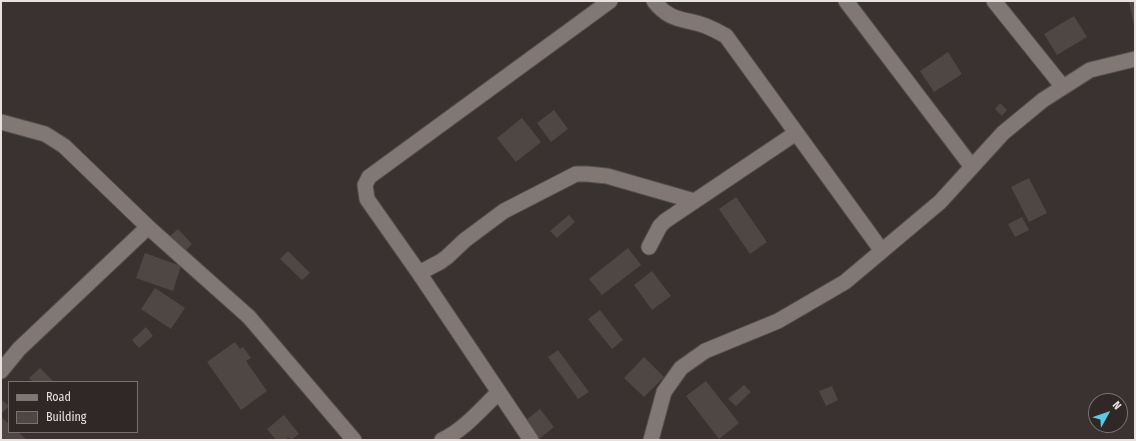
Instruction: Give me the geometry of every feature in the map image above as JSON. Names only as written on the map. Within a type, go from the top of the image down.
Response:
[{"type":"street","points":[[531,440],[419,273],[367,199],[365,185],[369,176],[610,1]]},
{"type":"street","points":[[654,1],[659,8],[674,18],[705,26],[726,36],[882,251]]},
{"type":"street","points":[[846,1],[972,167]]},
{"type":"street","points":[[994,1],[1063,87]]},
{"type":"street","points":[[651,440],[664,392],[682,368],[705,350],[778,321],[845,282],[940,202],[1003,133],[1043,100],[1090,70],[1135,59]]},
{"type":"street","points":[[1,122],[45,134],[64,146],[148,227],[249,316],[354,440]]},
{"type":"street","points":[[649,247],[660,226],[694,201],[796,133]]},
{"type":"street","points":[[419,273],[444,260],[465,240],[504,211],[576,174],[607,176],[694,201]]},
{"type":"street","points":[[1,371],[19,349],[148,227]]},
{"type":"street","points":[[442,440],[452,435],[466,424],[499,392]]},
{"type":"building","points":[[1129,1],[1135,1],[1135,26],[1134,26]]},
{"type":"building","points":[[1074,16],[1087,37],[1057,55],[1044,34]]},
{"type":"building","points":[[948,52],[962,74],[934,92],[920,71]]},
{"type":"building","points":[[1000,103],[1007,110],[1002,116],[995,109]]},
{"type":"building","points":[[554,110],[568,129],[551,142],[537,123]]},
{"type":"building","points":[[522,118],[541,142],[516,162],[497,138]]},
{"type":"building","points":[[1029,178],[1047,213],[1029,222],[1011,187]]},
{"type":"building","points":[[736,197],[767,242],[750,254],[719,209]]},
{"type":"building","points":[[569,215],[575,222],[557,238],[550,231]]},
{"type":"building","points":[[1022,217],[1029,230],[1015,237],[1008,224]]},
{"type":"building","points":[[178,229],[192,244],[182,254],[168,238]]},
{"type":"building","points":[[628,248],[641,265],[602,295],[589,279]]},
{"type":"building","points":[[288,251],[310,273],[302,280],[280,259]]},
{"type":"building","points":[[145,253],[181,266],[173,291],[136,278]]},
{"type":"building","points":[[652,271],[671,296],[652,310],[634,285]]},
{"type":"building","points":[[155,288],[185,308],[171,329],[141,309]]},
{"type":"building","points":[[600,310],[623,340],[612,349],[588,319]]},
{"type":"building","points":[[146,327],[153,336],[139,348],[132,340]]},
{"type":"building","points":[[235,342],[240,349],[243,347],[251,358],[246,361],[267,391],[241,410],[207,362]]},
{"type":"building","points":[[558,350],[589,392],[578,399],[548,357]]},
{"type":"building","points":[[644,357],[664,377],[644,397],[624,378]]},
{"type":"building","points":[[40,368],[53,381],[32,381],[29,378]]},
{"type":"building","points":[[706,381],[739,423],[719,439],[686,396]]},
{"type":"building","points":[[744,385],[751,392],[736,406],[728,399]]},
{"type":"building","points":[[832,386],[838,400],[826,406],[819,391]]},
{"type":"building","points":[[1,399],[8,405],[8,407],[1,414]]},
{"type":"building","points":[[540,409],[554,427],[538,440],[521,424]]},
{"type":"building","points":[[284,415],[299,434],[291,440],[288,437],[287,438],[289,440],[274,440],[275,439],[267,429]]},
{"type":"building","points":[[1,417],[8,423],[8,433],[19,433],[27,440],[1,440]]}]
